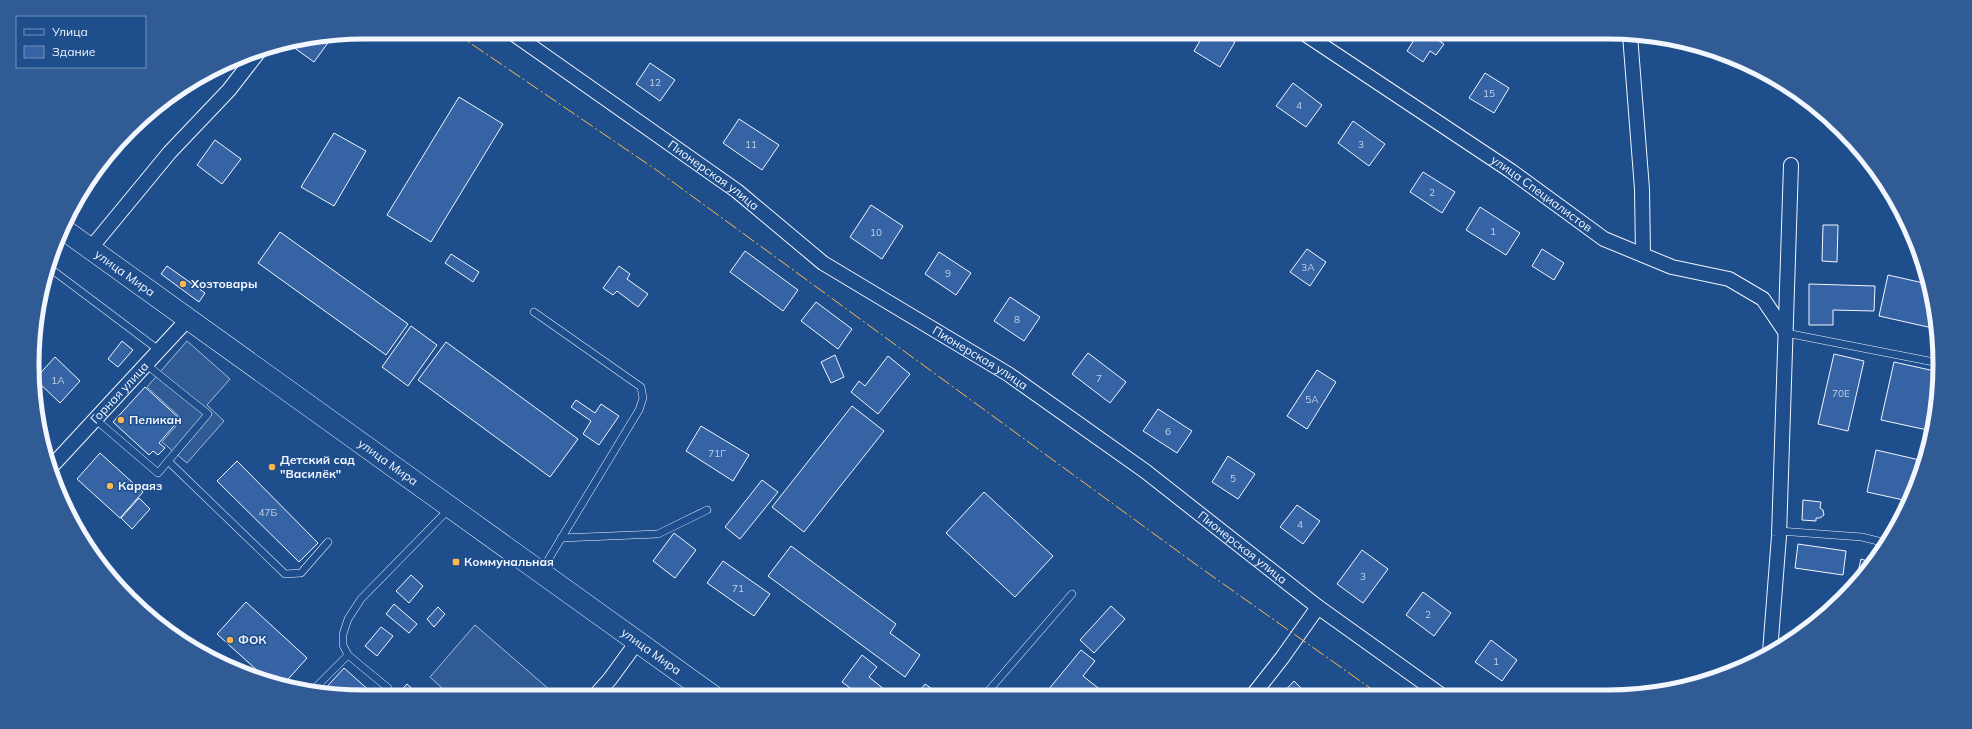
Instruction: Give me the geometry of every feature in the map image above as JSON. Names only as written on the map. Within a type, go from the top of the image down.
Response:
[{"type":"main road","name":"улица Мира","points":[[68,232],[189,318],[705,690]]},
{"type":"street","name":"Пионерская улица","points":[[521,39],[737,191],[823,263],[1008,374],[1145,471],[1318,607],[1434,690]]},
{"type":"street","name":"улица Специалистов","points":[[1312,39],[1510,171],[1604,239],[1672,267],[1728,279],[1763,299],[1786,333]]},
{"type":"street","points":[[1630,40],[1642,189],[1643,255]]},
{"type":"street","points":[[90,249],[170,152],[229,90],[253,59]]},
{"type":"street","points":[[1770,646],[1779,531],[1791,165]]},
{"type":"street","name":"Горная улица","points":[[54,463],[189,318]]},
{"type":"street","points":[[1257,690],[1282,658],[1318,607]]},
{"type":"street","points":[[600,690],[637,642]]},
{"type":"lane","points":[[52,272],[160,351]]},
{"type":"lane","points":[[534,312],[641,387],[643,398],[640,410],[541,572]]},
{"type":"lane","points":[[1786,333],[1933,362]]},
{"type":"lane","points":[[95,419],[158,473],[208,414],[147,365]]},
{"type":"lane","points":[[168,461],[285,574],[301,573],[328,542]]},
{"type":"lane","points":[[388,688],[348,654],[343,645],[343,634],[348,619],[360,599],[451,507]]},
{"type":"lane","points":[[561,538],[658,534],[707,510]]},
{"type":"lane","points":[[1779,531],[1862,537],[1880,542]]},
{"type":"lane","points":[[989,690],[1072,594]]},
{"type":"lane","points":[[317,686],[348,654]]},
{"type":"shaded area","points":[[187,341],[230,379],[207,405],[224,421],[187,463],[162,442],[182,419],[147,387]]},
{"type":"shaded area","points":[[475,625],[550,690],[444,690],[430,677]]},
{"type":"building","points":[[1201,39],[1230,39],[1235,42],[1220,67],[1194,51]]},
{"type":"building","points":[[1415,39],[1436,39],[1444,44],[1436,55],[1430,51],[1423,62],[1407,51]]},
{"type":"building","points":[[329,41],[314,62],[293,47]]},
{"type":"building","points":[[650,63],[675,80],[660,101],[636,84]]},
{"type":"building","points":[[1485,73],[1509,88],[1494,113],[1469,98]]},
{"type":"building","points":[[1293,83],[1322,105],[1306,127],[1276,106]]},
{"type":"building","points":[[459,97],[503,124],[431,242],[387,215]]},
{"type":"building","points":[[739,119],[779,145],[762,170],[723,143]]},
{"type":"building","points":[[1353,121],[1385,144],[1369,166],[1338,143]]},
{"type":"building","points":[[334,133],[366,151],[334,206],[301,187]]},
{"type":"building","points":[[215,140],[241,159],[222,184],[197,165]]},
{"type":"building","points":[[1423,172],[1455,192],[1442,213],[1410,192]]},
{"type":"building","points":[[871,205],[903,226],[882,259],[850,237]]},
{"type":"building","points":[[1480,207],[1520,233],[1506,255],[1466,230]]},
{"type":"building","points":[[1823,225],[1838,225],[1837,262],[1822,261]]},
{"type":"building","points":[[280,232],[408,324],[386,355],[258,263]]},
{"type":"building","points":[[1307,249],[1326,262],[1310,286],[1290,272]]},
{"type":"building","points":[[1542,249],[1564,263],[1554,280],[1532,266]]},
{"type":"building","points":[[745,251],[798,290],[783,311],[730,272]]},
{"type":"building","points":[[939,252],[971,273],[956,295],[925,274]]},
{"type":"building","points":[[451,254],[479,272],[473,282],[445,263]]},
{"type":"building","name":"Хозтовары","points":[[167,266],[205,293],[199,302],[161,274]]},
{"type":"building","points":[[619,266],[630,274],[627,279],[648,294],[638,307],[617,291],[613,295],[603,288]]},
{"type":"building","points":[[1888,275],[1923,283],[1931,328],[1879,316]]},
{"type":"building","points":[[1809,284],[1875,286],[1874,311],[1833,310],[1833,325],[1809,325]]},
{"type":"building","points":[[1010,297],[1040,317],[1024,341],[994,321]]},
{"type":"building","points":[[816,302],[852,329],[838,349],[801,321]]},
{"type":"building","points":[[411,326],[437,345],[408,386],[382,367]]},
{"type":"building","points":[[122,341],[133,350],[118,367],[108,359]]},
{"type":"building","points":[[446,342],[578,439],[550,477],[418,380]]},
{"type":"building","points":[[1088,353],[1126,382],[1110,403],[1072,374]]},
{"type":"building","points":[[1834,354],[1864,361],[1848,431],[1818,424]]},
{"type":"building","points":[[835,355],[844,377],[831,383],[821,362]]},
{"type":"building","points":[[888,356],[910,374],[878,414],[851,392],[859,381],[865,386]]},
{"type":"building","points":[[55,357],[80,381],[60,403],[40,384],[39,374]]},
{"type":"building","points":[[1894,362],[1933,371],[1927,430],[1881,420]]},
{"type":"building","points":[[1317,370],[1336,382],[1307,429],[1287,416]]},
{"type":"building","points":[[145,387],[180,419],[159,443],[165,448],[158,455],[153,451],[149,455],[113,422]]},
{"type":"building","points":[[576,400],[595,413],[601,404],[619,416],[599,445],[583,434],[591,421],[571,407]]},
{"type":"building","points":[[852,406],[884,431],[804,532],[772,507]]},
{"type":"building","points":[[1158,409],[1192,431],[1177,453],[1143,431]]},
{"type":"building","points":[[701,426],[749,455],[733,481],[686,451]]},
{"type":"building","points":[[1876,450],[1919,460],[1903,500],[1867,492]]},
{"type":"building","name":"Караяз","points":[[100,453],[143,492],[120,518],[77,479]]},
{"type":"building","points":[[1228,456],[1255,474],[1238,499],[1212,482]]},
{"type":"building","points":[[237,461],[318,543],[299,562],[217,481]]},
{"type":"building","points":[[762,480],[778,492],[740,539],[725,527]]},
{"type":"building","points":[[984,492],[1053,556],[1015,597],[946,533]]},
{"type":"building","points":[[139,498],[150,509],[132,529],[121,518]]},
{"type":"building","points":[[1803,500],[1821,502],[1820,508],[1823,510],[1824,515],[1820,518],[1816,518],[1816,521],[1802,520]]},
{"type":"building","points":[[1297,505],[1320,521],[1303,544],[1280,527]]},
{"type":"building","points":[[674,533],[696,550],[675,578],[653,561]]},
{"type":"building","points":[[1798,544],[1846,551],[1843,575],[1795,568]]},
{"type":"building","points":[[791,546],[896,624],[890,633],[920,655],[905,677],[768,576]]},
{"type":"building","points":[[1362,550],[1388,569],[1363,603],[1337,584]]},
{"type":"building","points":[[1861,559],[1867,561],[1866,563],[1858,572]]},
{"type":"building","points":[[723,561],[770,594],[754,616],[707,583]]},
{"type":"building","points":[[411,575],[423,586],[409,603],[396,591]]},
{"type":"building","points":[[1423,592],[1451,613],[1434,636],[1406,615]]},
{"type":"building","points":[[246,602],[307,658],[287,681],[280,679],[260,673],[217,634]]},
{"type":"building","points":[[394,604],[417,624],[409,633],[386,614]]},
{"type":"building","points":[[1111,606],[1125,619],[1094,653],[1080,640]]},
{"type":"building","points":[[438,607],[445,614],[434,627],[427,619]]},
{"type":"building","points":[[381,627],[393,636],[377,656],[365,646]]},
{"type":"building","points":[[1491,640],[1517,660],[1502,681],[1475,662]]},
{"type":"building","points":[[1081,650],[1095,661],[1083,676],[1101,690],[1048,690]]},
{"type":"building","points":[[862,655],[877,667],[869,677],[885,690],[853,690],[842,682]]},
{"type":"building","points":[[344,668],[369,690],[343,689],[326,687]]},
{"type":"building","points":[[1294,681],[1303,690],[1286,690]]},
{"type":"building","points":[[407,684],[413,690],[401,690]]},
{"type":"building","points":[[925,684],[934,690],[920,690]]},
{"type":"power","points":[[464,39],[655,169],[1198,566],[1373,690]]},
{"type":"place","name":"Хозтовары","points":[[183,284]]},
{"type":"place","name":"Пеликан","points":[[121,420]]},
{"type":"place","name":"Детский сад \"Василёк\"","points":[[272,467]]},
{"type":"place","name":"Караяз","points":[[110,486]]},
{"type":"place","name":"Коммунальная","points":[[456,562]]},
{"type":"place","name":"ФОК","points":[[230,640]]}]
